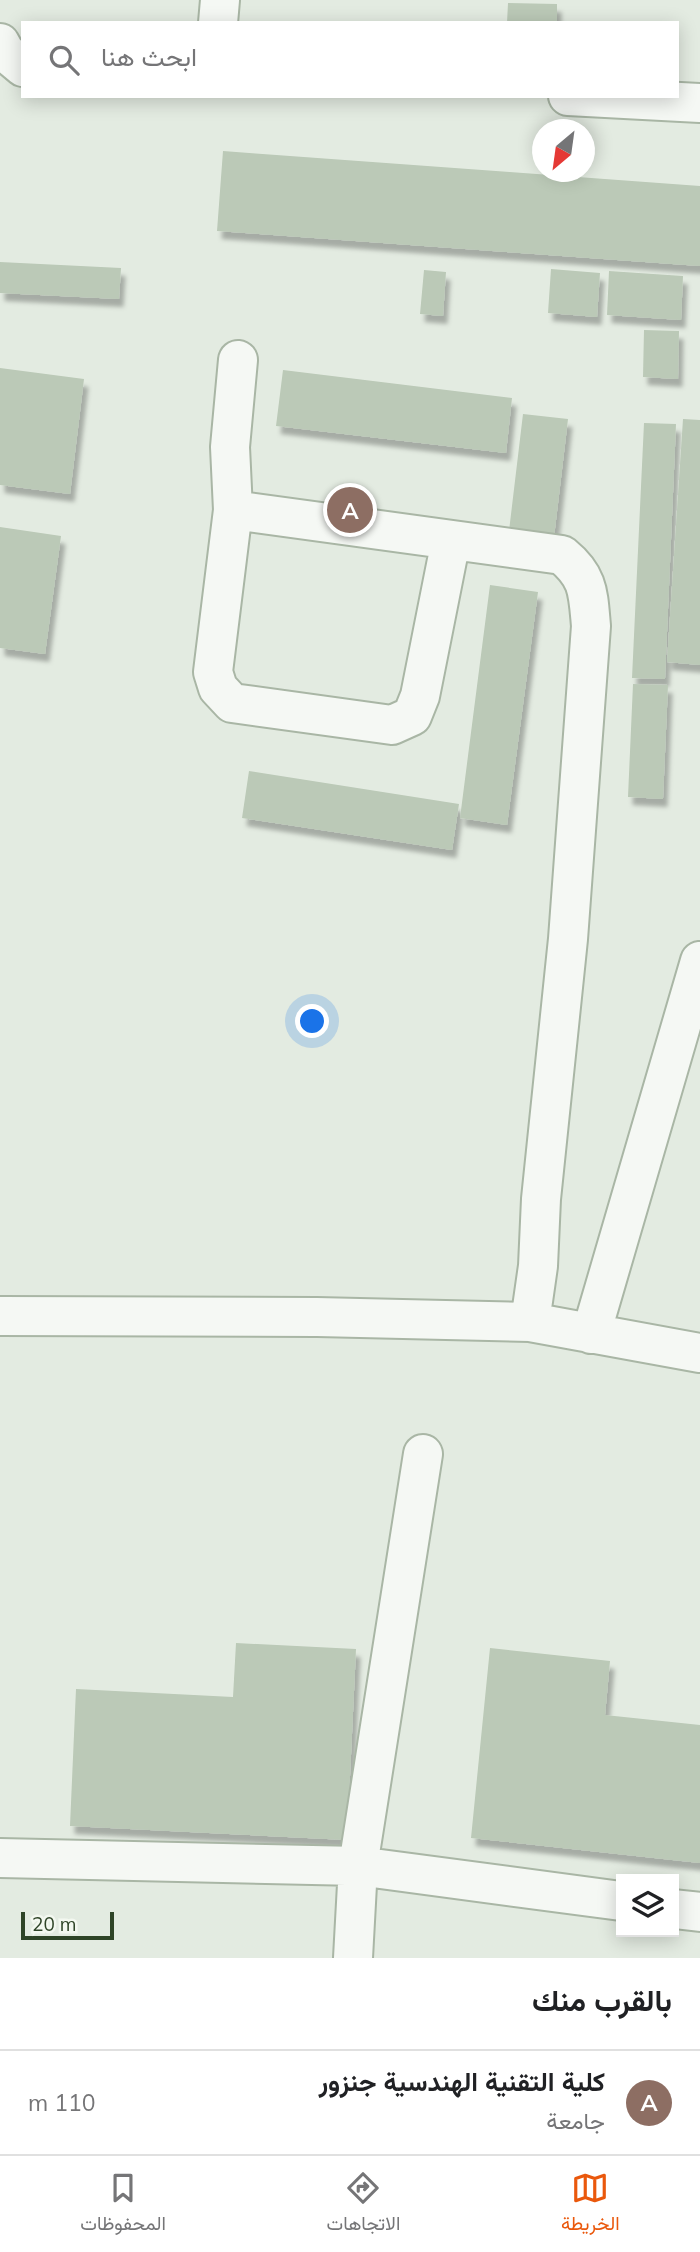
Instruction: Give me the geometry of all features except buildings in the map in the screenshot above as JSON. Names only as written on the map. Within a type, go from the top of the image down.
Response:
[{"type":"street","points":[[218,21],[220,0]]},
{"type":"street","points":[[0,43],[5,52],[21,65]]},
{"type":"street","points":[[606,98],[700,103]]},
{"type":"street","points":[[238,360],[230,447],[233,510],[213,672],[218,688],[232,702],[392,725],[412,716],[420,696],[451,540]]},
{"type":"street","points":[[233,510],[562,555],[578,568],[583,579],[591,626],[568,939],[541,1199],[538,1266],[530,1322]]},
{"type":"street","points":[[591,1334],[700,961]]},
{"type":"street","points":[[0,1316],[317,1317],[530,1322],[700,1353]]},
{"type":"street","points":[[353,1958],[358,1866],[423,1454]]},
{"type":"street","points":[[0,1858],[358,1866],[616,1900]]},
{"type":"street","points":[[679,1910],[700,1912]]},
{"type":"place","name":"كلية التقنية الهندسية جنزور","points":[[350,510]]}]
